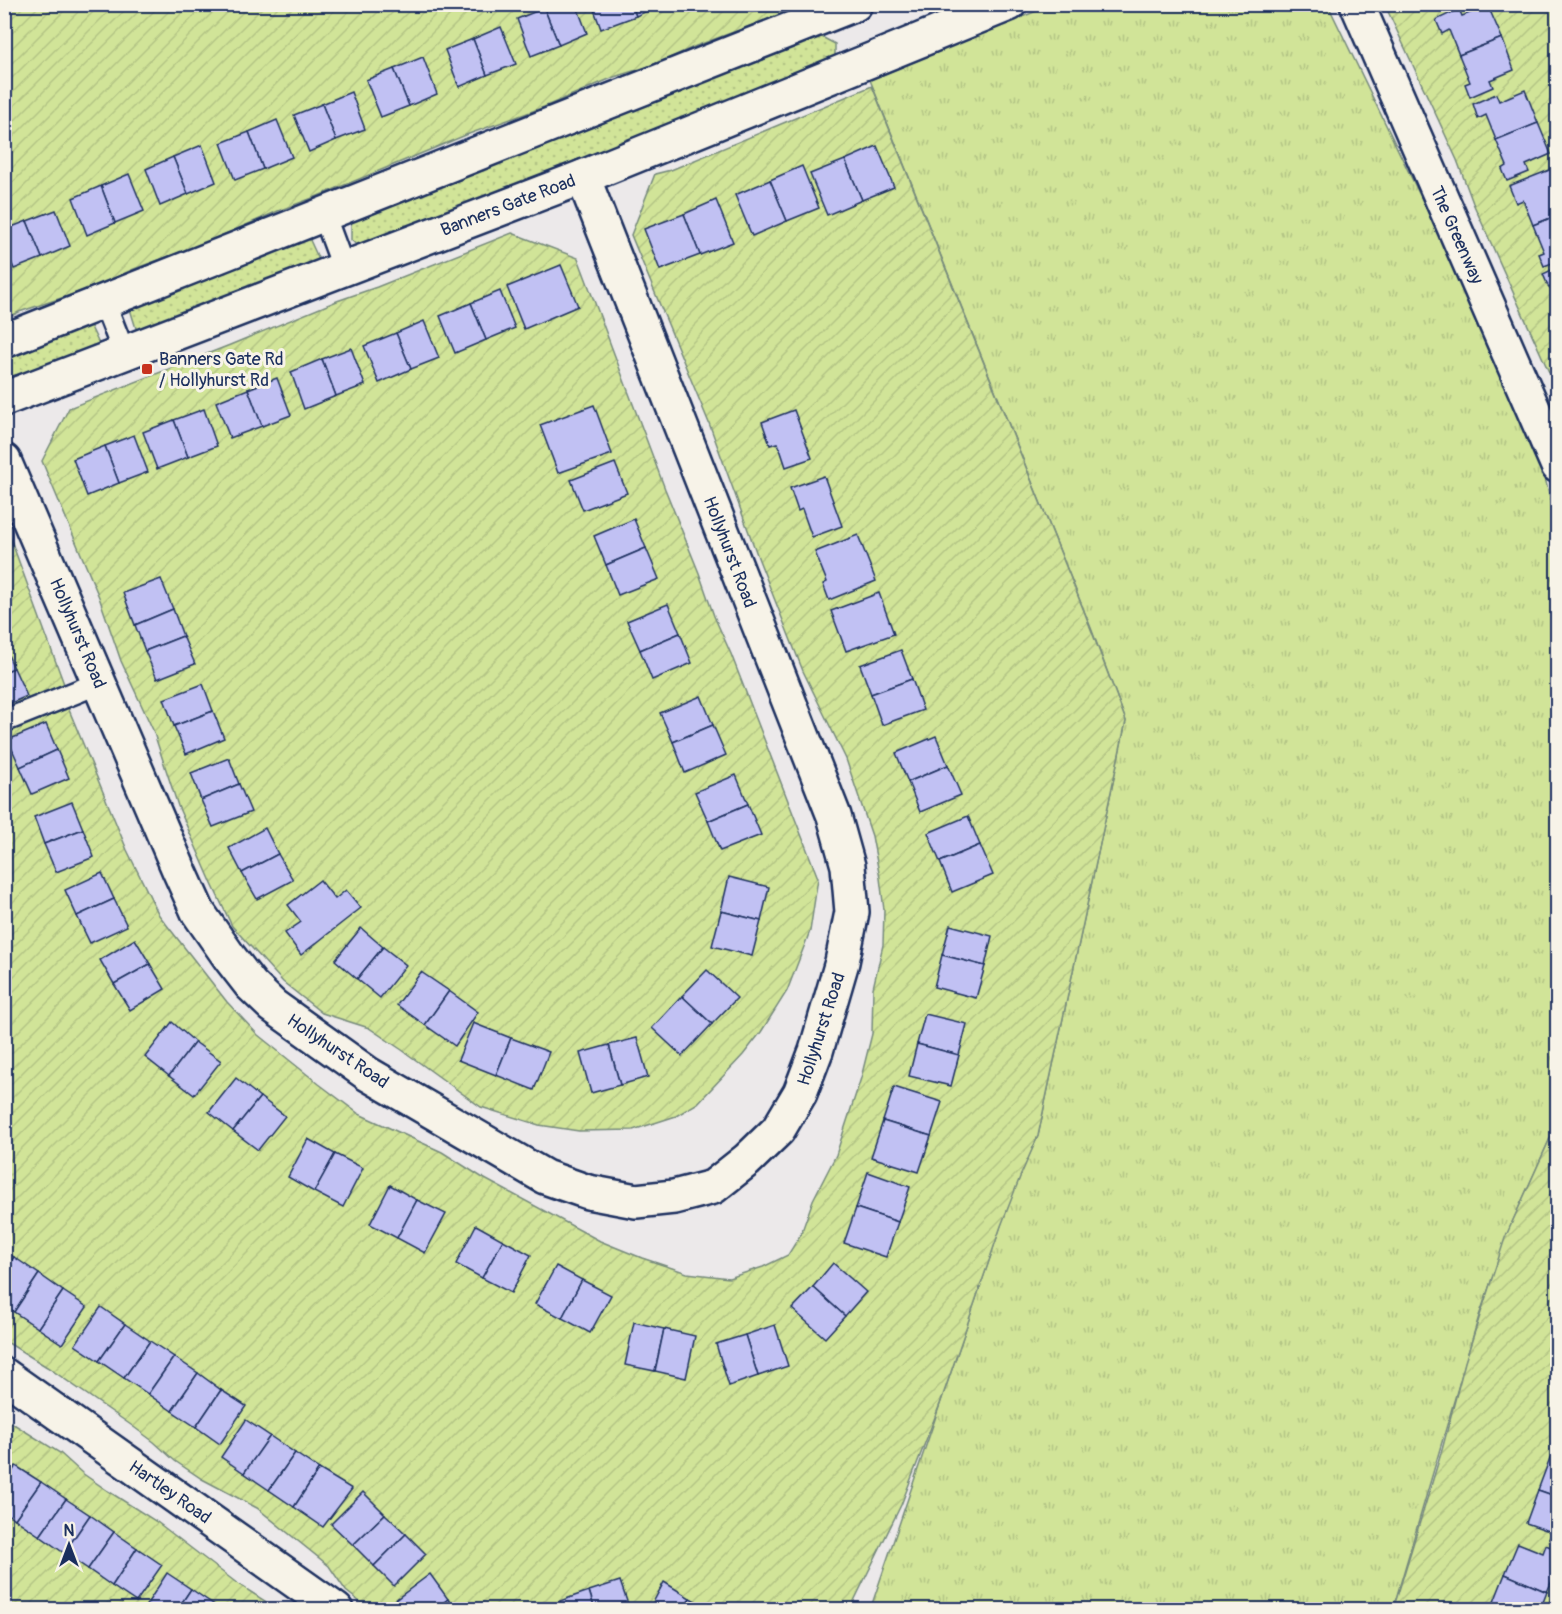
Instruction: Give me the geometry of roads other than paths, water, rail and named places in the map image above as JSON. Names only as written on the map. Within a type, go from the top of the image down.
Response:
[{"type":"street","points":[[4,341],[855,4]]},
{"type":"street","name":"Banners Gate Road","points":[[4,399],[584,177],[1009,4]]},
{"type":"street","name":"The Greenway","points":[[1357,4],[1557,466]]},
{"type":"street","name":"Hollyhurst Road","points":[[4,461],[198,912],[251,985],[273,1006],[368,1074],[545,1178],[588,1192],[636,1201],[674,1197],[713,1187],[747,1160],[778,1130],[800,1093],[816,1051],[842,963],[852,912],[848,866],[830,805],[584,177]]},
{"type":"street","name":"Hartley Road","points":[[4,1375],[336,1610]]},
{"type":"lane","points":[[324,215],[344,269]]},
{"type":"lane","points":[[104,302],[124,353]]},
{"type":"lane","points":[[4,721],[99,683]]},
{"type":"place","name":"Banners Gate Rd / Hollyhurst Rd","points":[[147,369]]}]
